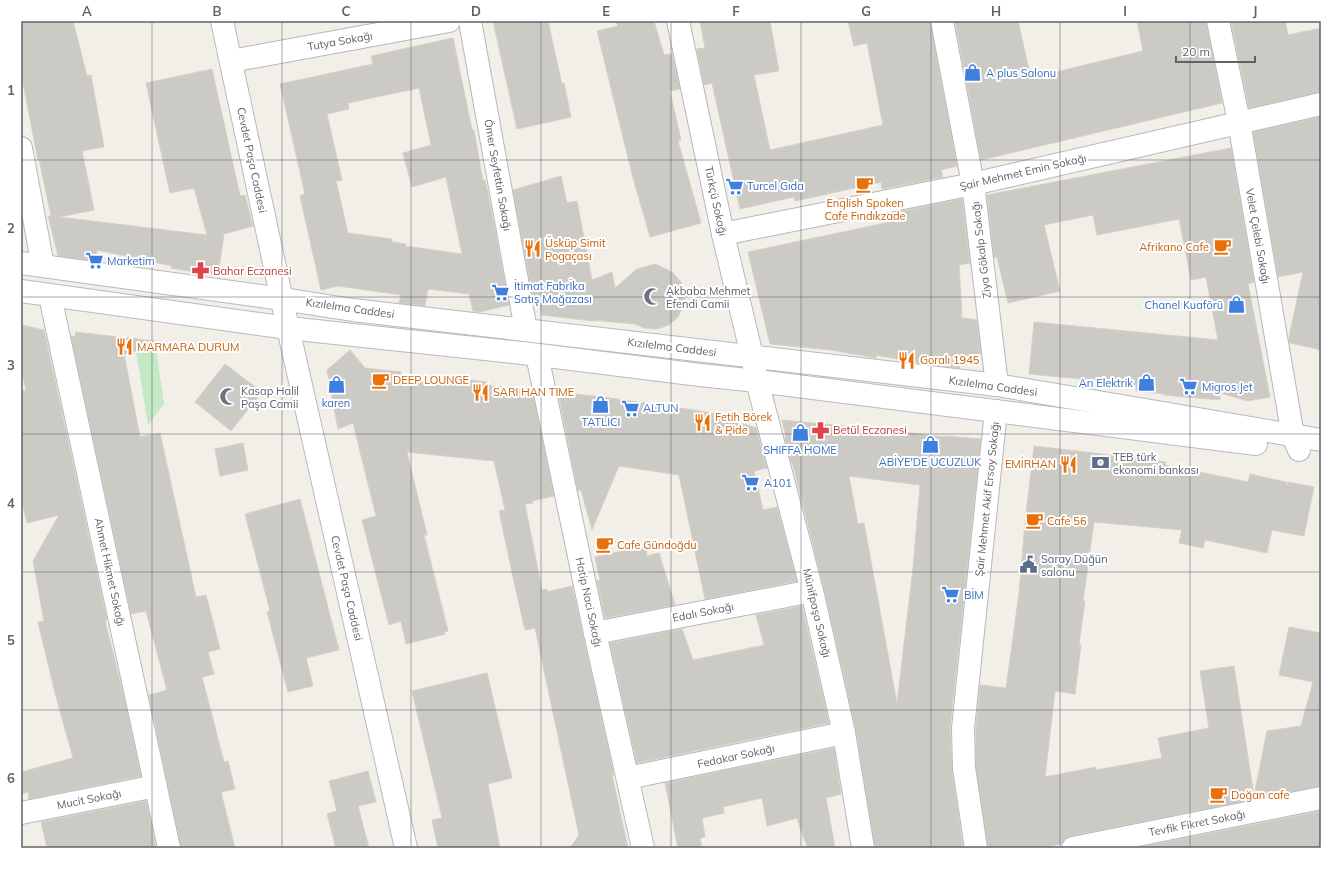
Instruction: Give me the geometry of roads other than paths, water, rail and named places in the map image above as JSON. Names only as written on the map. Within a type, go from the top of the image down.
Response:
[{"type":"street","name":"Cevdet Paşa Caddesi","points":[[222,21],[288,328],[406,848]]},
{"type":"street","name":"Tutya Sokağı","points":[[231,61],[449,21]]},
{"type":"street","name":"Ömer Seyfettin Sokağı","points":[[470,21],[526,330]]},
{"type":"street","name":"Türkçü Sokağı","points":[[678,21],[723,234],[757,381]]},
{"type":"street","name":"Ziya Gökalp Sokağı","points":[[942,21],[973,184],[997,385],[996,411]]},
{"type":"street","name":"Velet Çelebi Sokağı","points":[[1218,21],[1239,122],[1296,443]]},
{"type":"street","name":"Şair Mehmet Emin Sokağı","points":[[723,234],[973,184],[1321,104]]},
{"type":"street","points":[[21,148],[43,266]]},
{"type":"street","name":"Kızılelma Caddesi","points":[[21,263],[354,310],[997,385],[1296,443],[1321,453]]},
{"type":"street","name":"Kızılelma Caddesi","points":[[21,291],[288,328],[537,355],[996,411],[1296,443],[1321,440]]},
{"type":"street","name":"Ahmet Hikmet Sokağı","points":[[50,296],[169,848]]},
{"type":"street","name":"Hatip Naci Sokağı","points":[[537,355],[595,633],[644,848]]},
{"type":"street","name":"Münifpaşa Sokağı","points":[[757,381],[812,591],[844,733],[863,848]]},
{"type":"street","name":"Şair Mehmet Akif Ersoy Sokağı","points":[[976,848],[964,768],[963,728],[996,411]]},
{"type":"street","name":"Edalı Sokağı","points":[[595,633],[812,591]]},
{"type":"street","name":"Fedakar Sokağı","points":[[628,778],[844,733]]},
{"type":"street","name":"Mucit Sokağı","points":[[21,813],[156,786]]},
{"type":"street","name":"Tevfik Fikret Sokağı","points":[[1073,848],[1321,798]]},
{"type":"place","name":"A plus Salonu","points":[[973,73]]},
{"type":"place","name":"English Spoken Cafe Fındıkzade","points":[[865,185]]},
{"type":"place","name":"Turcel Gıda","points":[[734,186]]},
{"type":"place","name":"Afrikano Cafe","points":[[1222,247]]},
{"type":"place","name":"Üsküp Simit Pogaçası","points":[[532,249]]},
{"type":"place","name":"Marketim","points":[[94,261]]},
{"type":"place","name":"Bahar Eczanesi","points":[[200,271]]},
{"type":"place","name":"İtimat Fabrİka Satış Mağazası","points":[[501,292]]},
{"type":"place","name":"Akbaba Mehmet Efendi Camii","points":[[653,297]]},
{"type":"place","name":"Chanel Kuaförü","points":[[1236,305]]},
{"type":"place","name":"MARMARA DURUM","points":[[124,347]]},
{"type":"place","name":"Goralı 1945","points":[[907,360]]},
{"type":"place","name":"DEEP LOUNGE","points":[[380,380]]},
{"type":"place","name":"Arı Elektrik","points":[[1146,383]]},
{"type":"place","name":"karen","points":[[336,385]]},
{"type":"place","name":"Migros Jet","points":[[1189,387]]},
{"type":"place","name":"SARI HAN TIME","points":[[480,392]]},
{"type":"place","name":"Kasap Halil Paşa Camii","points":[[228,397]]},
{"type":"place","name":"TATLICI","points":[[601,404]]},
{"type":"place","name":"ALTUN","points":[[630,408]]},
{"type":"place","name":"Fetih Börek & Pide","points":[[702,423]]},
{"type":"place","name":"Betül Eczanesi","points":[[820,430]]},
{"type":"place","name":"SHIFFA HOME","points":[[800,432]]},
{"type":"place","name":"ABİYE'DE UCUZLUK","points":[[930,444]]},
{"type":"place","name":"TEB türk ekonomi bankası","points":[[1100,463]]},
{"type":"place","name":"EMİRHAN","points":[[1069,464]]},
{"type":"place","name":"A101","points":[[751,483]]},
{"type":"place","name":"Cafe 56","points":[[1034,521]]},
{"type":"place","name":"Cafe Gündoğdu","points":[[604,545]]},
{"type":"place","name":"Saray Düğün salonu","points":[[1028,565]]},
{"type":"place","name":"BİM","points":[[951,595]]},
{"type":"place","name":"Doğan cafe","points":[[1218,795]]}]
